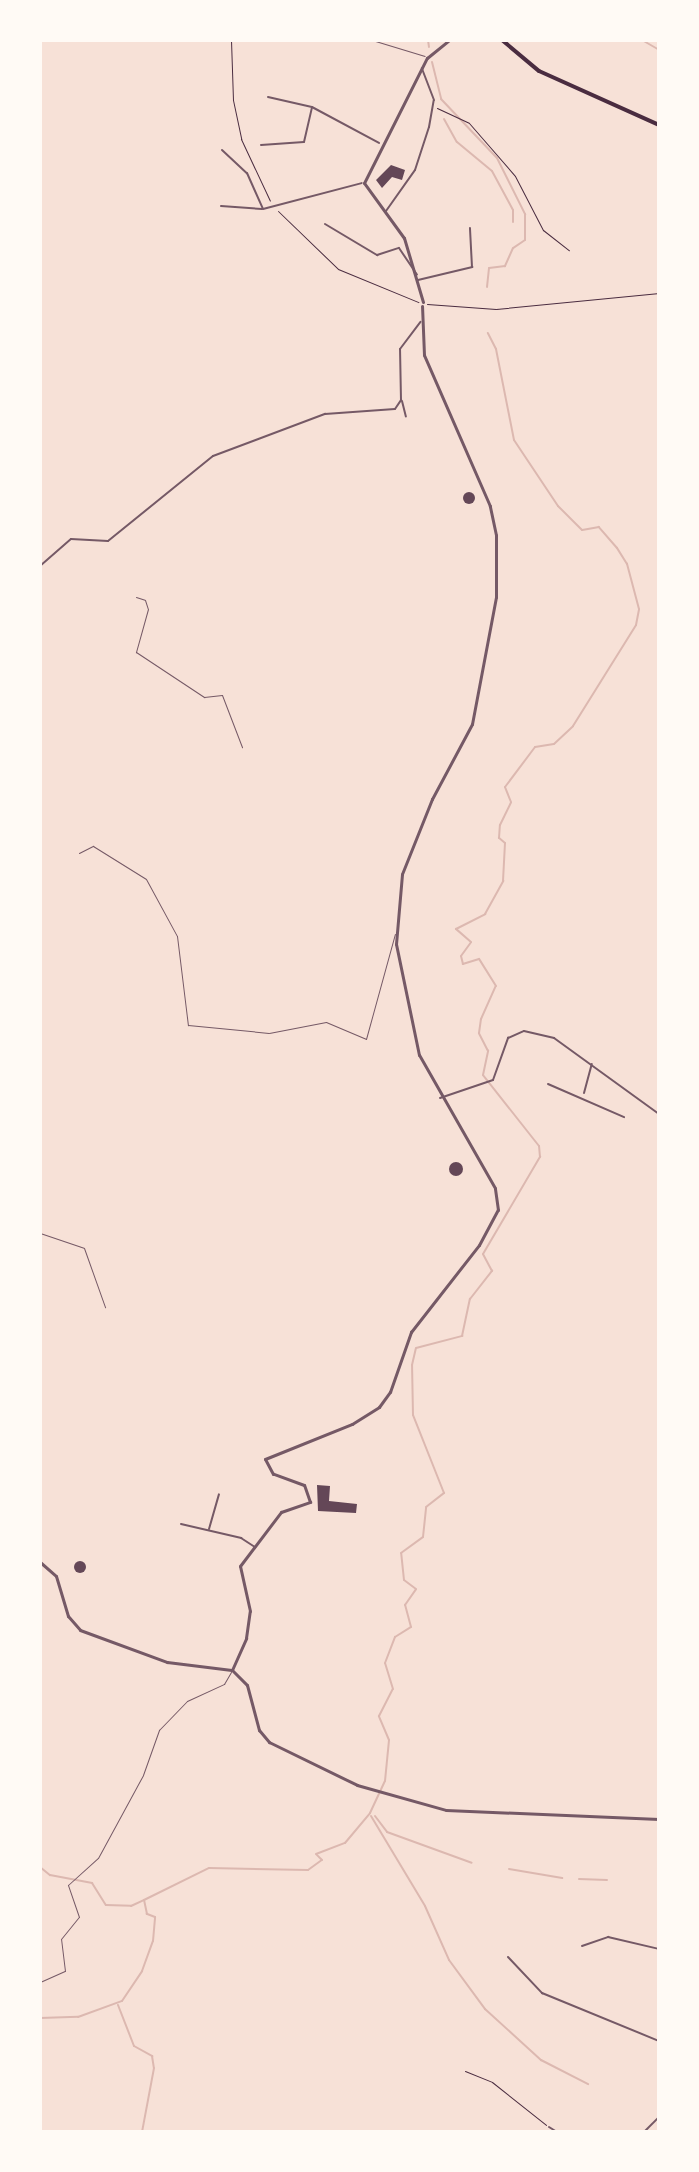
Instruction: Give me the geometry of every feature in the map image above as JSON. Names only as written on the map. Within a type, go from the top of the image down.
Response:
[{"type":"main road","points":[[502,40],[539,71],[659,125]]},
{"type":"street","points":[[364,183],[379,143],[427,58],[449,40]]},
{"type":"street","points":[[386,211],[415,170],[434,100],[422,67]]},
{"type":"street","points":[[268,97],[312,107],[379,143]]},
{"type":"street","points":[[261,145],[304,142],[312,107]]},
{"type":"street","points":[[222,150],[247,173],[263,209]]},
{"type":"street","points":[[364,183],[404,238],[424,304],[420,322],[400,349],[401,400],[406,417]]},
{"type":"street","points":[[221,206],[263,209],[364,183]]},
{"type":"street","points":[[325,224],[377,255],[399,248],[418,278]]},
{"type":"street","points":[[418,278],[472,267],[470,228]]},
{"type":"street","points":[[232,1670],[246,1638],[250,1611],[239,1571],[281,1512],[306,1505],[310,1497],[296,1481],[273,1474],[265,1459],[352,1424],[379,1407],[390,1392],[411,1332],[496,1218],[495,1188],[440,1098],[414,1040],[396,932],[405,867],[432,799],[472,724],[496,583],[490,506],[435,386],[420,322]]},
{"type":"street","points":[[40,566],[71,539],[108,541],[213,456],[313,417],[392,410],[401,400]]},
{"type":"street","points":[[440,1098],[490,1082],[508,1038],[518,1031],[549,1036],[593,1063],[659,1114]]},
{"type":"street","points":[[583,1095],[593,1063]]},
{"type":"street","points":[[548,1084],[583,1095],[624,1117]]},
{"type":"street","points":[[209,1531],[219,1494]]},
{"type":"street","points":[[181,1524],[241,1538],[255,1548]]},
{"type":"street","points":[[40,1562],[56,1576],[68,1616],[80,1630],[167,1662],[232,1670],[247,1685],[259,1730],[269,1742],[382,1795],[446,1810],[506,1816],[590,1812],[659,1819]]},
{"type":"street","points":[[582,1946],[608,1937],[659,1949]]},
{"type":"street","points":[[508,1957],[542,1993],[659,2041]]},
{"type":"street","points":[[644,2132],[659,2117]]},
{"type":"street","points":[[549,2127],[557,2132]]},
{"type":"lane","points":[[372,40],[427,58]]},
{"type":"lane","points":[[136,597],[145,600],[148,609],[139,655],[204,697],[222,695],[242,747]]},
{"type":"lane","points":[[79,853],[93,846],[146,879],[177,936],[188,1025],[269,1033],[326,1022],[366,1039],[396,932]]},
{"type":"lane","points":[[40,1233],[84,1248],[105,1307]]},
{"type":"lane","points":[[40,1982],[65,1971],[61,1939],[79,1917],[70,1882],[93,1865],[143,1775],[163,1724],[187,1701],[224,1684],[232,1670]]},
{"type":"path","points":[[231,40],[235,113],[247,158],[270,200]]},
{"type":"path","points":[[434,100],[443,113],[462,118],[510,169],[546,235],[569,250]]},
{"type":"path","points":[[285,220],[338,269],[414,301]]},
{"type":"path","points":[[424,304],[496,309],[659,293]]},
{"type":"path","points":[[465,2071],[492,2082],[549,2127]]},
{"type":"building","points":[[391,165],[405,170],[402,180],[392,177],[382,188],[376,180]]},
{"type":"building","points":[[469,492],[475,498],[469,504],[463,498]]},
{"type":"building","points":[[456,1162],[463,1169],[456,1176],[449,1169]]},
{"type":"building","points":[[317,1485],[330,1486],[329,1501],[357,1504],[356,1513],[318,1511]]},
{"type":"building","points":[[80,1561],[86,1567],[80,1573],[74,1567]]},
{"type":"waterway","points":[[428,40],[429,47]]},
{"type":"waterway","points":[[642,40],[659,50]]},
{"type":"waterway","points":[[432,62],[441,99],[497,158],[525,214],[525,240],[513,248],[505,266],[489,268],[487,287]]},
{"type":"waterway","points":[[444,119],[457,142],[492,171],[513,210],[513,222]]},
{"type":"waterway","points":[[40,2018],[78,2017],[122,2001],[142,1971],[153,1941],[155,1917],[147,1914],[144,1900],[209,1868],[308,1870],[322,1860],[316,1854],[345,1843],[370,1813],[385,1781],[389,1740],[379,1716],[393,1689],[385,1663],[395,1637],[411,1627],[405,1605],[416,1589],[404,1580],[401,1553],[423,1537],[426,1507],[444,1493],[413,1415],[412,1365],[416,1348],[462,1336],[470,1299],[492,1271],[483,1254],[540,1157],[539,1146],[483,1075],[488,1051],[479,1033],[481,1019],[496,986],[479,959],[463,964],[461,956],[471,942],[456,929],[485,914],[503,881],[505,843],[499,838],[500,825],[511,802],[505,787],[535,747],[554,744],[573,726],[636,625],[639,609],[627,564],[617,548],[599,527],[582,530],[558,506],[514,440],[496,349],[488,333]]},
{"type":"waterway","points":[[371,1816],[425,1906],[449,1960],[485,2009],[541,2060],[588,2084]]},
{"type":"waterway","points":[[375,1816],[387,1832],[472,1863]]},
{"type":"waterway","points":[[40,1867],[50,1875],[92,1883],[106,1905],[131,1906],[144,1900]]},
{"type":"waterway","points":[[509,1869],[562,1878]]},
{"type":"waterway","points":[[579,1879],[607,1880]]},
{"type":"waterway","points":[[118,2005],[134,2046],[152,2056],[154,2068],[142,2132]]}]
